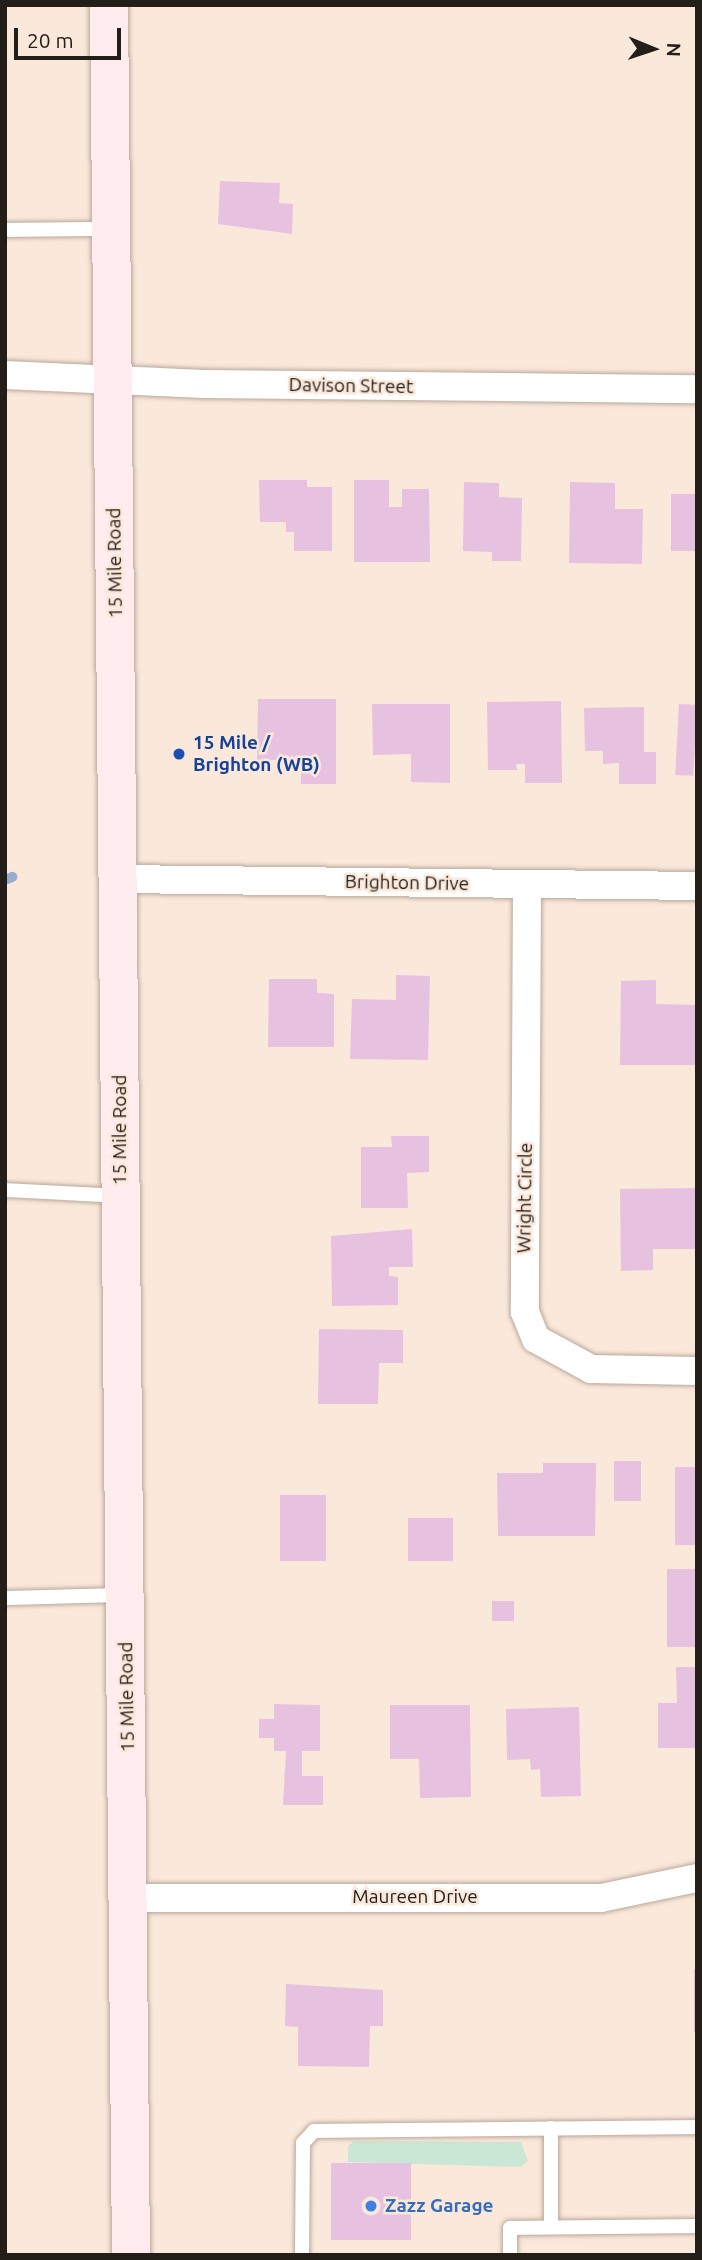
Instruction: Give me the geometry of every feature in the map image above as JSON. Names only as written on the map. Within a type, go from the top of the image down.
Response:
[{"type":"main road","name":"15 Mile Road","points":[[109,5],[120,1196],[131,1898],[131,2255]]},
{"type":"street","name":"Davison Street","points":[[5,375],[113,380],[697,389]]},
{"type":"street","name":"Brighton Drive","points":[[118,879],[697,886]]},
{"type":"street","name":"Wright Circle","points":[[527,885],[525,1312],[536,1339],[591,1369],[697,1371]]},
{"type":"street","name":"Maureen Drive","points":[[131,1898],[601,1898],[697,1878]]},
{"type":"lane","points":[[5,230],[111,229]]},
{"type":"lane","points":[[5,1190],[120,1196]]},
{"type":"lane","points":[[5,1598],[125,1595]]},
{"type":"lane","points":[[302,2255],[306,2134],[323,2130],[697,2127]]},
{"type":"lane","points":[[551,2128],[551,2228]]},
{"type":"lane","points":[[510,2255],[510,2228],[697,2226]]},
{"type":"green space","points":[[354,2141],[521,2142],[528,2161],[521,2167],[348,2162],[348,2146]]},
{"type":"building","points":[[220,181],[280,183],[279,203],[293,204],[292,234],[218,224]]},
{"type":"building","points":[[259,480],[307,480],[307,487],[332,487],[332,551],[294,551],[294,532],[286,532],[286,522],[260,522]]},
{"type":"building","points":[[354,480],[389,480],[389,507],[402,507],[402,489],[429,489],[430,562],[354,562]]},
{"type":"building","points":[[464,482],[499,483],[499,497],[522,498],[521,561],[492,561],[492,552],[463,551]]},
{"type":"building","points":[[570,482],[615,483],[615,509],[643,509],[642,564],[569,563]]},
{"type":"building","points":[[671,494],[697,494],[697,551],[671,551]]},
{"type":"building","points":[[258,699],[336,699],[336,784],[301,784],[301,760],[257,760]]},
{"type":"building","points":[[561,701],[562,783],[525,783],[525,764],[516,764],[517,770],[488,770],[487,702]]},
{"type":"building","points":[[372,704],[450,704],[450,783],[411,782],[411,754],[373,755]]},
{"type":"building","points":[[679,704],[697,705],[693,776],[675,775]]},
{"type":"building","points":[[644,707],[644,752],[656,752],[656,784],[619,784],[619,763],[603,764],[603,751],[585,751],[584,708]]},
{"type":"building","points":[[396,975],[430,976],[428,1060],[350,1059],[352,999],[396,1000]]},
{"type":"building","points":[[269,979],[317,979],[317,993],[334,994],[334,1047],[268,1047]]},
{"type":"building","points":[[656,980],[656,1004],[697,1005],[697,1065],[620,1065],[621,981]]},
{"type":"building","points":[[391,1136],[429,1136],[429,1172],[407,1173],[408,1208],[361,1208],[361,1147],[392,1147]]},
{"type":"building","points":[[696,1188],[696,1249],[653,1249],[653,1270],[621,1271],[620,1189]]},
{"type":"building","points":[[412,1229],[413,1267],[389,1267],[389,1276],[398,1277],[398,1305],[332,1306],[331,1236]]},
{"type":"building","points":[[319,1329],[403,1330],[403,1363],[379,1363],[378,1404],[318,1404]]},
{"type":"building","points":[[614,1461],[641,1461],[641,1501],[614,1501]]},
{"type":"building","points":[[543,1463],[596,1463],[595,1536],[498,1536],[497,1473],[543,1473]]},
{"type":"building","points":[[675,1467],[697,1467],[697,1545],[675,1545]]},
{"type":"building","points":[[280,1495],[326,1495],[326,1561],[280,1561]]},
{"type":"building","points":[[408,1518],[453,1518],[453,1561],[408,1561]]},
{"type":"building","points":[[667,1569],[697,1569],[697,1647],[667,1647]]},
{"type":"building","points":[[492,1601],[514,1601],[514,1621],[492,1621]]},
{"type":"building","points":[[676,1667],[697,1667],[697,1748],[658,1748],[658,1703],[677,1703]]},
{"type":"building","points":[[274,1704],[320,1705],[320,1751],[302,1751],[302,1776],[323,1776],[323,1805],[283,1805],[286,1751],[274,1751],[274,1738],[259,1738],[259,1719],[274,1719]]},
{"type":"building","points":[[390,1705],[470,1705],[471,1797],[420,1798],[419,1759],[390,1759]]},
{"type":"building","points":[[579,1707],[581,1796],[541,1797],[540,1769],[531,1770],[530,1759],[507,1760],[506,1709]]},
{"type":"building","points":[[694,1969],[697,1969],[697,2032],[694,2032]]},
{"type":"building","points":[[286,1984],[383,1990],[383,2026],[370,2026],[369,2067],[298,2066],[298,2027],[285,2026]]},
{"type":"building","name":"Zazz Garage","points":[[331,2163],[411,2163],[411,2240],[331,2240]]},
{"type":"waterway","points":[[5,880],[12,877]]},
{"type":"place","name":"15 Mile / Brighton (WB)","points":[[179,754]]},
{"type":"place","name":"Zazz Garage","points":[[371,2206]]}]
